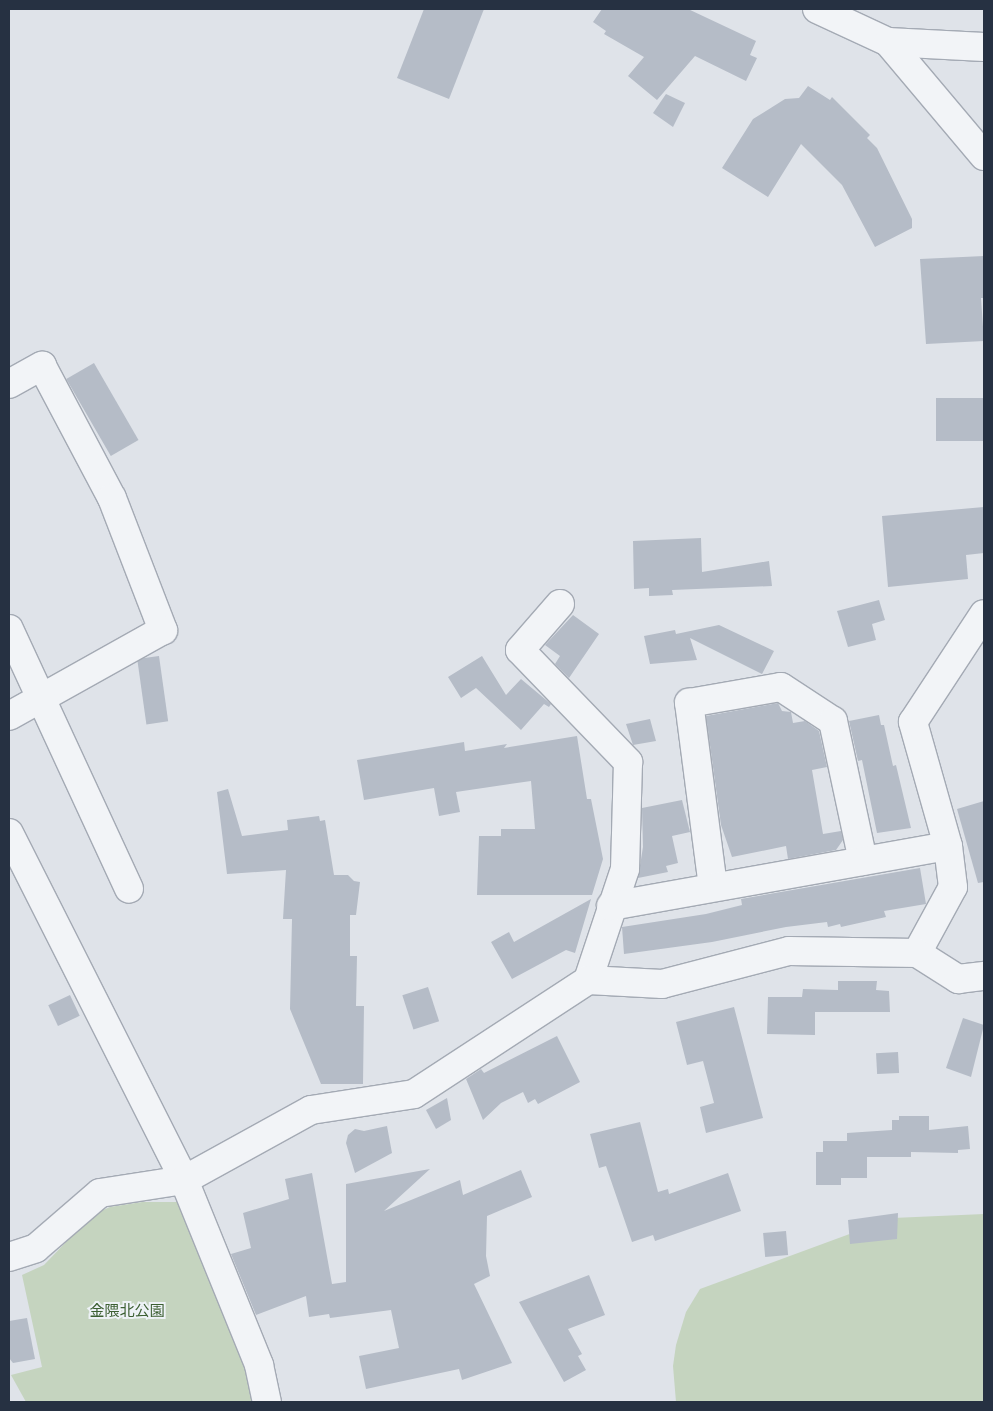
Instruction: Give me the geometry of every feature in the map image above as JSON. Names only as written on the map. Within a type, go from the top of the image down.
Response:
[{"type":"street","points":[[818,9],[888,42],[984,47]]},
{"type":"street","points":[[888,42],[984,156]]},
{"type":"street","points":[[9,384],[42,366],[112,498],[163,630],[43,699],[9,716]]},
{"type":"street","points":[[560,604],[520,650],[628,762],[625,869],[611,906],[588,980]]},
{"type":"street","points":[[917,953],[953,886],[948,846],[912,722],[984,614]]},
{"type":"street","points":[[9,629],[43,699],[128,889]]},
{"type":"street","points":[[713,887],[689,703],[781,687],[834,721],[863,861]]},
{"type":"street","points":[[9,833],[184,1180],[259,1365],[267,1402]]},
{"type":"street","points":[[611,906],[948,846]]},
{"type":"street","points":[[9,1257],[36,1248],[100,1194],[184,1180],[311,1110],[414,1094],[588,980],[662,984],[789,951],[917,953],[958,979],[984,976]]},
{"type":"green space","name":"金隈北公園","points":[[142,1202],[182,1202],[246,1362],[256,1402],[26,1402],[11,1375],[42,1367],[22,1275],[44,1265],[92,1215],[110,1207]]},
{"type":"green space","points":[[984,1214],[984,1402],[676,1402],[673,1366],[676,1345],[686,1312],[700,1289],[893,1218]]},
{"type":"building","points":[[424,9],[484,9],[449,99],[397,78]]},
{"type":"building","points":[[602,9],[688,9],[756,41],[750,55],[757,58],[746,81],[695,56],[657,100],[628,76],[644,57],[604,34],[606,31],[593,22]]},
{"type":"building","points":[[808,86],[830,100],[832,97],[870,135],[867,138],[877,148],[912,219],[912,228],[875,247],[842,185],[801,144],[768,197],[722,168],[753,119],[785,99],[799,98]]},
{"type":"building","points":[[666,94],[685,103],[673,127],[653,113]]},
{"type":"building","points":[[984,256],[984,298],[981,298],[984,341],[926,344],[920,259]]},
{"type":"building","points":[[94,363],[138,440],[111,456],[66,379]]},
{"type":"building","points":[[936,398],[984,398],[984,441],[936,441]]},
{"type":"building","points":[[984,507],[984,553],[966,555],[968,579],[888,587],[882,516]]},
{"type":"building","points":[[701,538],[702,572],[769,561],[772,586],[672,590],[673,595],[649,596],[649,588],[634,589],[633,541]]},
{"type":"building","points":[[879,600],[885,620],[872,624],[876,640],[848,647],[837,611]]},
{"type":"building","points":[[573,615],[599,634],[569,678],[555,664],[560,656],[545,645]]},
{"type":"building","points":[[719,625],[774,651],[762,674],[690,638],[697,660],[650,664],[644,636],[675,630],[676,634]]},
{"type":"building","points":[[159,656],[168,721],[146,724],[137,659]]},
{"type":"building","points":[[482,656],[506,695],[521,679],[551,704],[549,707],[544,704],[521,730],[476,688],[461,698],[448,677]]},
{"type":"building","points":[[778,703],[782,711],[791,712],[793,723],[805,721],[819,731],[827,767],[812,770],[823,834],[841,831],[843,840],[836,850],[788,859],[786,846],[732,857],[721,825],[706,716]]},
{"type":"building","points":[[879,715],[881,725],[884,725],[893,766],[896,765],[911,828],[877,833],[862,760],[858,761],[849,721]]},
{"type":"building","points":[[650,719],[656,741],[633,745],[626,724]]},
{"type":"building","points":[[577,736],[587,799],[591,799],[603,859],[592,895],[477,895],[479,836],[501,836],[501,829],[535,829],[531,781],[456,792],[460,812],[439,816],[434,788],[364,800],[357,760],[464,742],[465,751],[507,744],[504,748]]},
{"type":"building","points":[[228,789],[242,836],[288,830],[287,820],[319,816],[320,821],[325,820],[334,875],[348,875],[354,881],[360,882],[356,915],[350,915],[350,956],[357,956],[356,1006],[364,1006],[363,1084],[321,1084],[290,1009],[292,919],[283,919],[286,870],[227,874],[217,792]]},
{"type":"building","points":[[682,800],[690,832],[672,836],[678,863],[666,866],[668,872],[638,878],[643,847],[642,808]]},
{"type":"building","points":[[984,801],[984,882],[978,883],[957,809]]},
{"type":"building","points":[[920,868],[926,904],[884,911],[886,917],[841,927],[840,924],[828,927],[827,922],[786,927],[712,942],[624,954],[622,927],[706,914],[742,905],[741,899]]},
{"type":"building","points":[[591,899],[575,953],[566,950],[512,979],[491,942],[509,932],[514,942]]},
{"type":"building","points":[[838,981],[877,981],[876,990],[889,991],[890,1012],[815,1012],[815,1035],[767,1034],[768,997],[802,997],[803,989],[838,990]]},
{"type":"building","points":[[428,987],[439,1021],[413,1030],[402,995]]},
{"type":"building","points":[[70,995],[80,1016],[58,1026],[48,1005]]},
{"type":"building","points":[[734,1007],[763,1118],[706,1133],[700,1107],[714,1103],[703,1061],[687,1065],[676,1022]]},
{"type":"building","points":[[963,1018],[984,1025],[971,1077],[946,1068]]},
{"type":"building","points":[[557,1036],[580,1082],[538,1104],[535,1099],[528,1103],[523,1092],[501,1103],[483,1120],[466,1079],[481,1069],[484,1073]]},
{"type":"building","points":[[898,1052],[899,1073],[877,1074],[876,1053]]},
{"type":"building","points":[[447,1098],[451,1120],[436,1129],[426,1110]]},
{"type":"building","points":[[899,1116],[929,1116],[929,1130],[968,1126],[970,1149],[958,1150],[958,1153],[911,1152],[911,1157],[867,1157],[867,1178],[841,1178],[841,1185],[816,1185],[816,1152],[823,1152],[823,1141],[847,1141],[847,1133],[892,1130],[892,1120],[899,1120]]},
{"type":"building","points":[[640,1122],[658,1192],[668,1189],[669,1194],[728,1173],[741,1211],[655,1241],[653,1235],[632,1242],[606,1166],[599,1168],[590,1134]]},
{"type":"building","points":[[387,1126],[392,1153],[355,1173],[346,1143],[348,1135],[355,1129],[364,1131]]},
{"type":"building","points":[[430,1169],[384,1211],[460,1180],[463,1195],[521,1170],[532,1197],[487,1216],[486,1256],[490,1276],[474,1284],[512,1363],[462,1380],[459,1369],[366,1389],[359,1356],[399,1348],[391,1310],[330,1318],[329,1314],[309,1317],[306,1296],[256,1315],[231,1254],[251,1248],[243,1213],[289,1199],[285,1179],[312,1173],[332,1284],[346,1282],[346,1184]]},
{"type":"building","points":[[898,1213],[897,1239],[850,1244],[848,1220]]},
{"type":"building","points":[[786,1231],[788,1255],[765,1257],[763,1233]]},
{"type":"building","points":[[589,1275],[605,1315],[568,1329],[582,1354],[578,1356],[586,1370],[564,1382],[519,1302]]},
{"type":"building","points":[[27,1318],[35,1359],[13,1363],[9,1358],[9,1321]]}]
